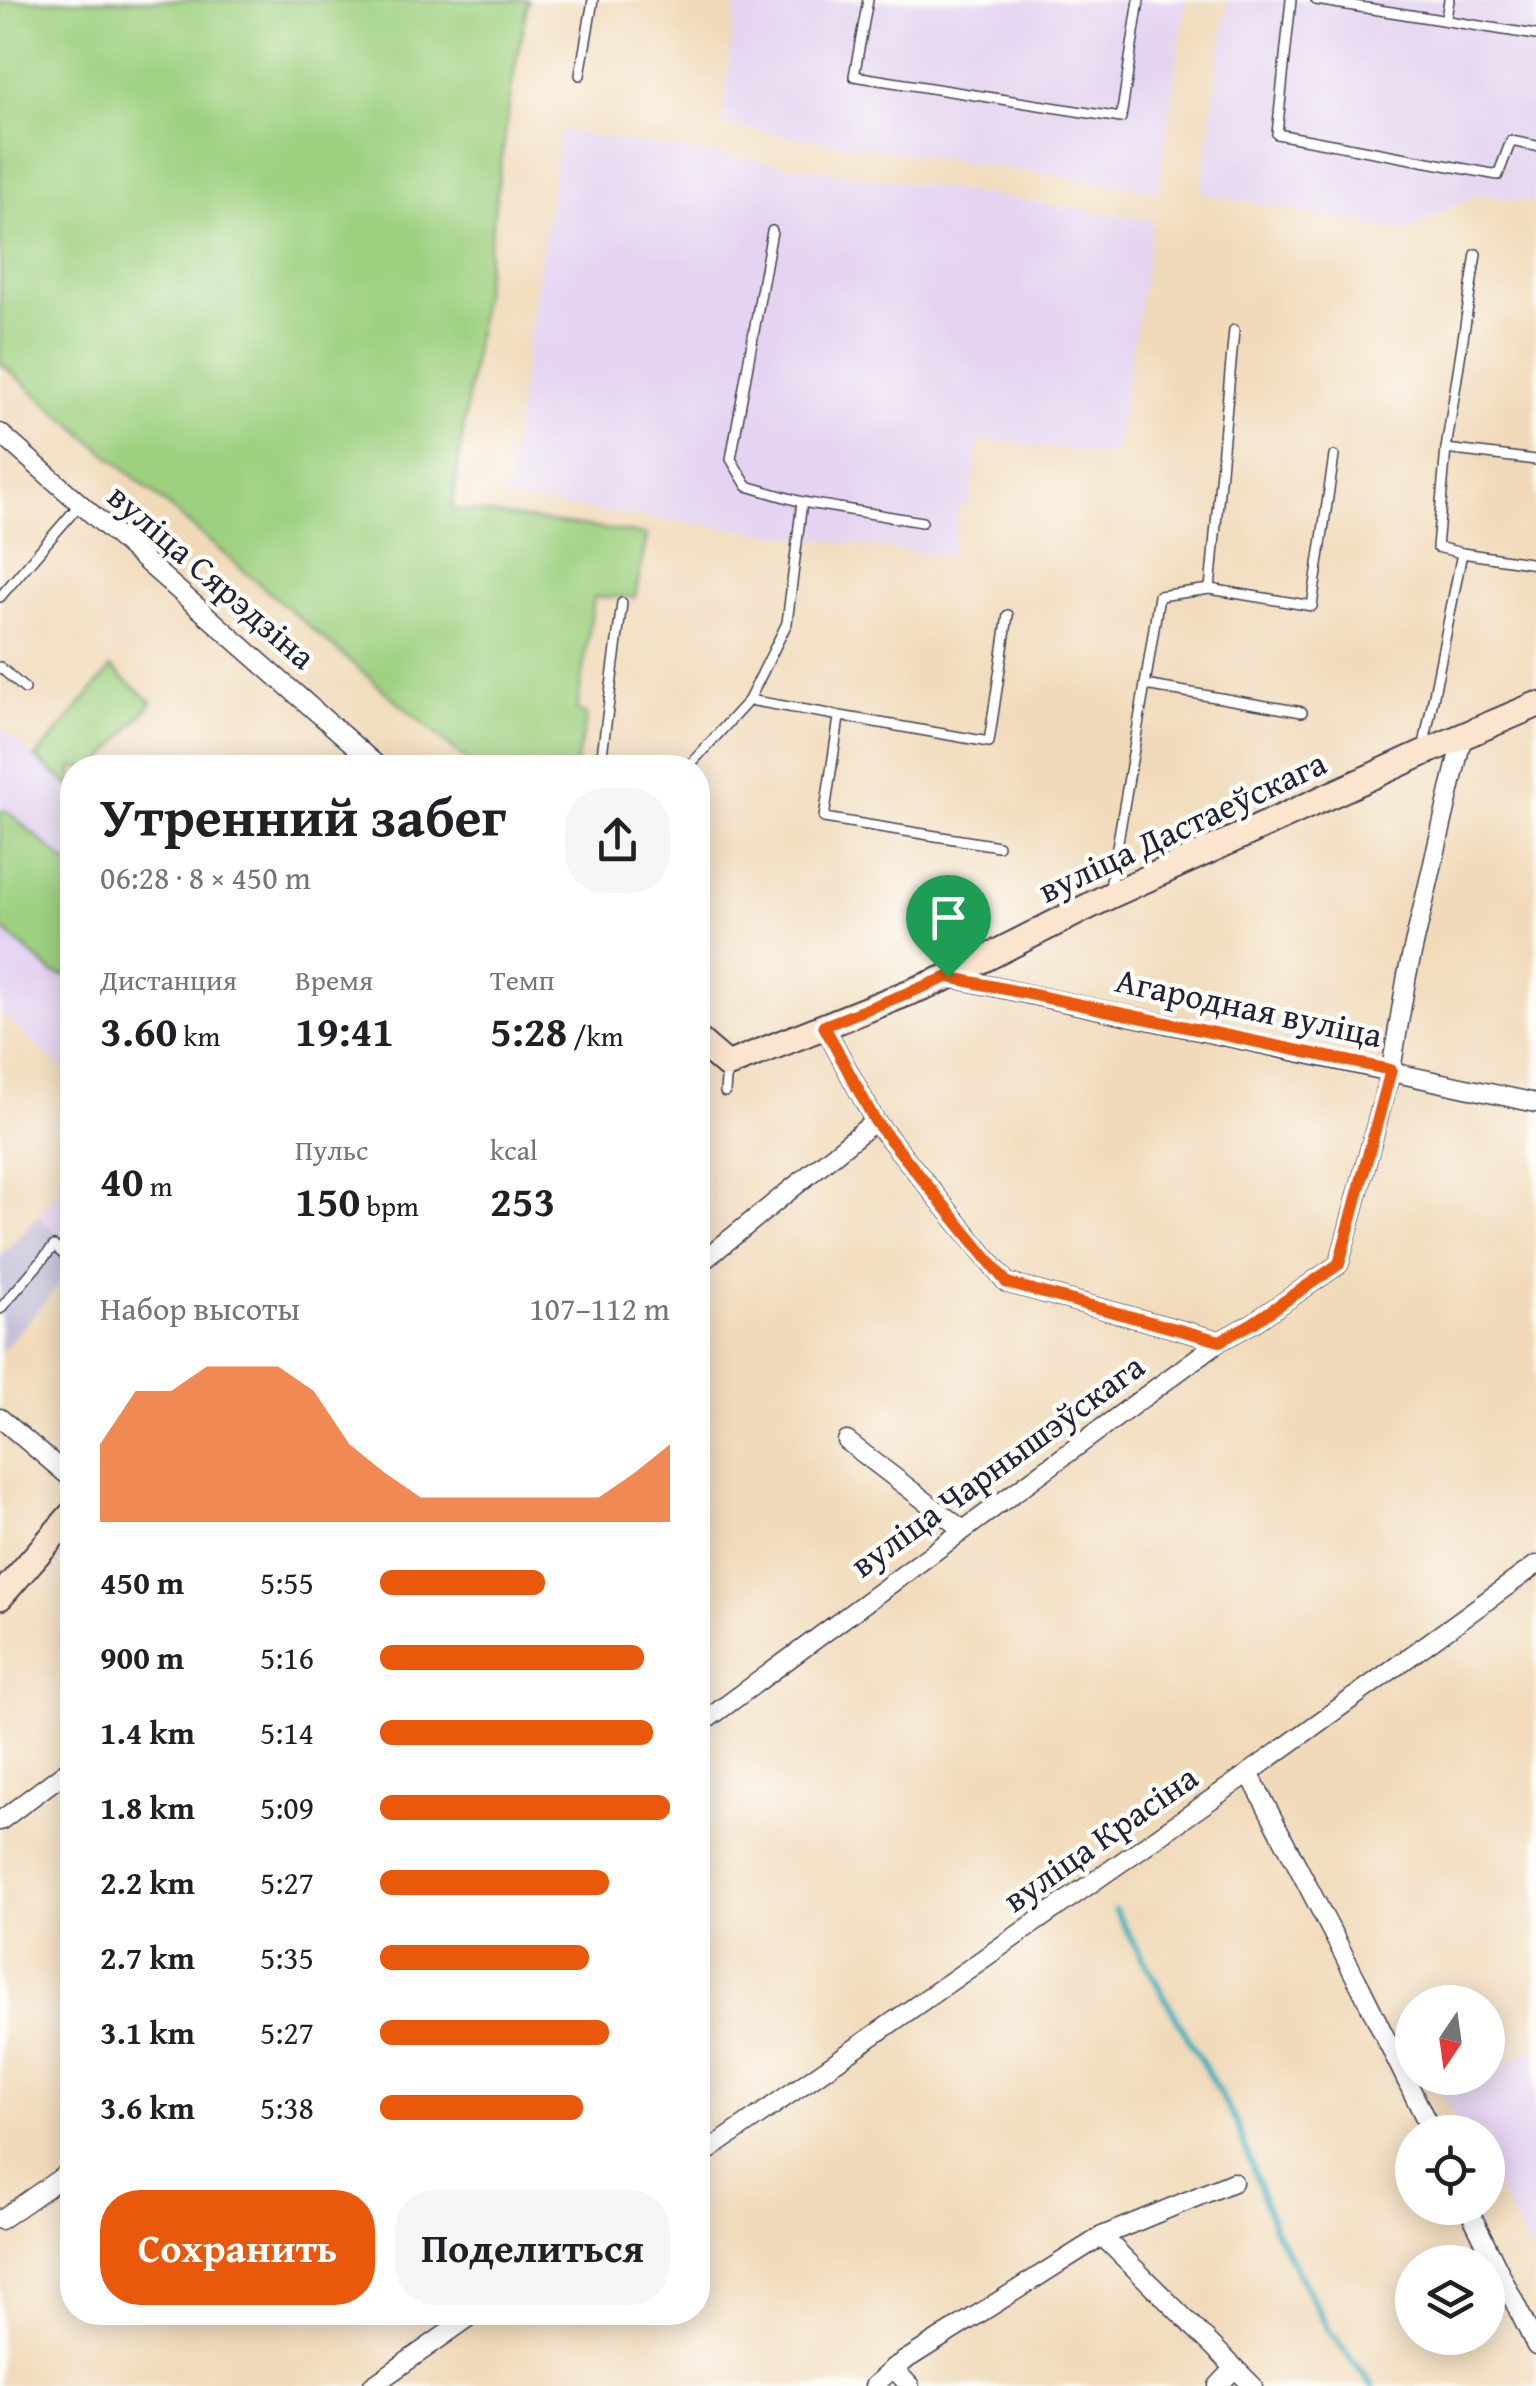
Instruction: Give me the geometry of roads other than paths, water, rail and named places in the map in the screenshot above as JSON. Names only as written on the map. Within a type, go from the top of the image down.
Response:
[{"type":"street","name":"вуліца Сярэдзіна","points":[[0,434],[365,755]]},
{"type":"street","name":"вуліца Дастаеўскага","points":[[727,1065],[948,977],[1108,896],[1536,705]]},
{"type":"street","points":[[1391,1070],[1407,974],[1462,739]]},
{"type":"street","name":"Агародная вуліца","points":[[948,977],[1536,1103]]},
{"type":"street","points":[[824,1026],[875,1121],[1007,1283],[1220,1341]]},
{"type":"street","points":[[710,1050],[727,1065]]},
{"type":"street","name":"вуліца Чарнышэўскага","points":[[710,1717],[1220,1341],[1339,1264],[1391,1070]]},
{"type":"street","points":[[710,1255],[875,1121]]},
{"type":"street","points":[[0,1418],[60,1469]]},
{"type":"street","points":[[848,1441],[963,1530]]},
{"type":"street","points":[[0,1596],[60,1528]]},
{"type":"street","name":"вуліца Красіна","points":[[710,2150],[1249,1773],[1536,1565]]},
{"type":"street","points":[[1249,1773],[1424,2115]]},
{"type":"street","points":[[0,1821],[60,1775]]},
{"type":"street","points":[[0,2220],[60,2178]]},
{"type":"street","points":[[874,2386],[893,2368],[1102,2236],[1233,2182]]},
{"type":"street","points":[[1476,2225],[1536,2346]]},
{"type":"street","points":[[1102,2236],[1253,2386]]},
{"type":"street","points":[[372,2386],[459,2325]]},
{"type":"street","points":[[893,2368],[910,2386]]},
{"type":"street","points":[[1218,2386],[1234,2369]]},
{"type":"lane","points":[[580,75],[592,0]]},
{"type":"lane","points":[[868,0],[854,76],[1121,118],[1140,0]]},
{"type":"lane","points":[[1291,0],[1276,134],[1498,175],[1511,140],[1536,146]]},
{"type":"lane","points":[[1316,0],[1536,35]]},
{"type":"lane","points":[[1446,18],[1449,0]]},
{"type":"lane","points":[[772,230],[731,459],[747,486],[802,502],[922,522]]},
{"type":"lane","points":[[1476,254],[1446,449],[1438,546],[1536,564]]},
{"type":"lane","points":[[1210,588],[1234,330]]},
{"type":"lane","points":[[1446,449],[1536,460]]},
{"type":"lane","points":[[1108,896],[1159,596],[1210,588],[1312,606],[1334,456]]},
{"type":"lane","points":[[699,755],[749,700],[787,623],[802,502]]},
{"type":"lane","points":[[0,596],[80,504]]},
{"type":"lane","points":[[1423,753],[1462,553]]},
{"type":"lane","points":[[599,755],[622,603]]},
{"type":"lane","points":[[749,700],[989,742],[1008,615]]},
{"type":"lane","points":[[0,666],[25,689]]},
{"type":"lane","points":[[1145,685],[1302,712]]},
{"type":"lane","points":[[840,718],[824,818],[998,846]]},
{"type":"lane","points":[[725,1092],[727,1065]]},
{"type":"lane","points":[[0,1309],[54,1246],[60,1251]]},
{"type":"waterway","points":[[1115,1910],[1236,2122],[1274,2228],[1328,2329],[1373,2386]]}]
